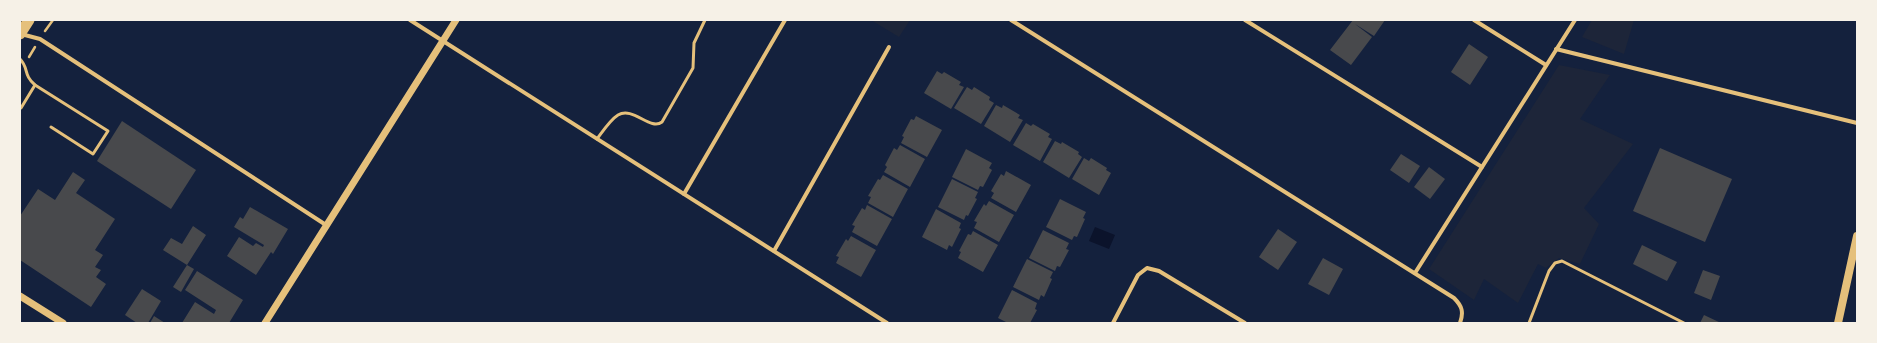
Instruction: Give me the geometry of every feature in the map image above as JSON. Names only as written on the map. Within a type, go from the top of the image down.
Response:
[{"type":"highway","points":[[20,34],[29,20]]},
{"type":"main road","points":[[1838,323],[1857,236]]},
{"type":"street","points":[[410,20],[887,323]]},
{"type":"street","points":[[265,323],[456,20]]},
{"type":"street","points":[[684,194],[785,20]]},
{"type":"street","points":[[1011,20],[1454,298],[1462,308],[1460,323]]},
{"type":"street","points":[[1245,20],[1482,167]]},
{"type":"street","points":[[1474,20],[1546,65]]},
{"type":"street","points":[[1415,273],[1575,20]]},
{"type":"street","points":[[20,34],[40,39],[326,225]]},
{"type":"street","points":[[774,251],[889,46]]},
{"type":"street","points":[[1556,49],[1857,124]]},
{"type":"street","points":[[1113,323],[1138,276],[1147,268],[1159,271],[1245,323]]},
{"type":"street","points":[[20,296],[63,323]]},
{"type":"lane","points":[[597,139],[619,114],[627,113],[655,124],[662,122],[693,68],[694,43],[705,20]]},
{"type":"lane","points":[[20,59],[25,64],[28,79],[35,85],[108,131],[93,154],[51,127]]},
{"type":"lane","points":[[21,108],[35,85]]},
{"type":"lane","points":[[1529,323],[1549,270],[1555,263],[1562,261],[1684,323]]},
{"type":"shaded area","points":[[871,20],[910,20],[899,37]]},
{"type":"shaded area","points":[[1592,20],[1634,20],[1624,54],[1582,37]]},
{"type":"shaded area","points":[[1559,65],[1610,75],[1580,119],[1633,144],[1584,208],[1599,224],[1580,264],[1559,258],[1546,268],[1538,264],[1518,303],[1484,279],[1474,300],[1429,269]]},
{"type":"shaded area","points":[[1095,227],[1115,235],[1109,249],[1089,241]]},
{"type":"building","points":[[1353,20],[1385,20],[1374,36],[1355,24],[1372,37],[1351,65],[1330,50]]},
{"type":"building","points":[[1469,44],[1488,57],[1470,85],[1451,72]]},
{"type":"building","points":[[937,71],[942,74],[944,72],[961,82],[959,85],[964,87],[951,109],[924,93]]},
{"type":"building","points":[[967,87],[972,90],[974,87],[990,97],[989,100],[994,103],[981,124],[954,108]]},
{"type":"building","points":[[996,105],[1002,108],[1003,105],[1020,115],[1018,118],[1023,120],[1010,142],[984,126]]},
{"type":"building","points":[[916,116],[942,130],[927,157],[901,143],[904,137],[902,136],[911,119],[914,120]]},
{"type":"building","points":[[122,121],[196,170],[171,209],[97,161]]},
{"type":"building","points":[[1026,123],[1031,126],[1033,124],[1050,134],[1048,137],[1052,139],[1040,161],[1013,145]]},
{"type":"building","points":[[1055,141],[1061,144],[1062,142],[1079,152],[1078,154],[1082,157],[1069,178],[1043,162]]},
{"type":"building","points":[[900,145],[925,159],[910,187],[884,172],[887,167],[885,165],[894,148],[897,150]]},
{"type":"building","points":[[1660,148],[1732,179],[1705,242],[1633,211]]},
{"type":"building","points":[[966,149],[992,163],[989,168],[992,170],[983,187],[980,186],[978,190],[952,177]]},
{"type":"building","points":[[1401,154],[1420,166],[1409,183],[1390,170]]},
{"type":"building","points":[[1084,158],[1089,161],[1091,158],[1107,168],[1106,170],[1111,173],[1099,195],[1072,179]]},
{"type":"building","points":[[1429,167],[1445,179],[1430,199],[1414,187]]},
{"type":"building","points":[[1006,171],[1031,185],[1016,212],[991,198],[994,193],[991,191],[1001,174],[1004,176]]},
{"type":"building","points":[[73,172],[85,180],[76,193],[115,219],[95,250],[103,255],[95,267],[101,270],[96,277],[106,284],[91,307],[20,260],[20,216],[38,189],[55,200]]},
{"type":"building","points":[[883,175],[908,189],[893,217],[868,203],[871,197],[868,196],[878,179],[880,180]]},
{"type":"building","points":[[952,179],[978,192],[975,198],[977,199],[968,216],[966,215],[964,220],[938,207]]},
{"type":"building","points":[[1060,199],[1086,212],[1083,218],[1085,219],[1077,237],[1074,236],[1072,240],[1046,227]]},
{"type":"building","points":[[989,201],[1014,215],[999,242],[974,228],[977,222],[974,221],[984,204],[986,206]]},
{"type":"building","points":[[867,205],[892,219],[877,246],[852,232],[855,226],[852,225],[862,208],[865,210]]},
{"type":"building","points":[[250,207],[288,229],[273,254],[271,252],[256,275],[227,256],[239,237],[253,246],[256,243],[263,247],[264,245],[234,227],[240,217],[243,219]]},
{"type":"building","points":[[936,209],[961,223],[959,228],[961,229],[952,247],[949,245],[947,250],[922,237]]},
{"type":"building","points":[[193,226],[206,235],[187,265],[163,250],[171,238],[182,244]]},
{"type":"building","points":[[1278,229],[1297,242],[1278,270],[1259,257]]},
{"type":"building","points":[[1043,230],[1069,243],[1066,249],[1069,250],[1060,267],[1057,266],[1055,271],[1029,258]]},
{"type":"building","points":[[973,231],[998,245],[983,272],[958,258],[961,252],[959,251],[968,234],[971,235]]},
{"type":"building","points":[[851,236],[876,250],[861,277],[836,263],[839,257],[836,256],[846,239],[848,241]]},
{"type":"building","points":[[1642,245],[1677,262],[1667,281],[1633,264]]},
{"type":"building","points":[[1323,258],[1343,269],[1329,295],[1308,284]]},
{"type":"building","points":[[1027,259],[1053,272],[1050,278],[1052,279],[1044,297],[1041,295],[1039,300],[1013,287]]},
{"type":"building","points":[[187,265],[194,269],[181,292],[173,287]]},
{"type":"building","points":[[1703,270],[1720,276],[1711,300],[1694,293]]},
{"type":"building","points":[[197,271],[243,300],[229,323],[182,323],[195,302],[214,314],[216,310],[185,290]]},
{"type":"building","points":[[142,289],[161,301],[148,323],[137,323],[125,315]]},
{"type":"building","points":[[1012,290],[1037,303],[1035,309],[1037,310],[1030,323],[1008,323],[998,318]]},
{"type":"building","points":[[1704,315],[1721,323],[1700,323]]},
{"type":"building","points":[[154,316],[165,323],[150,323]]}]
